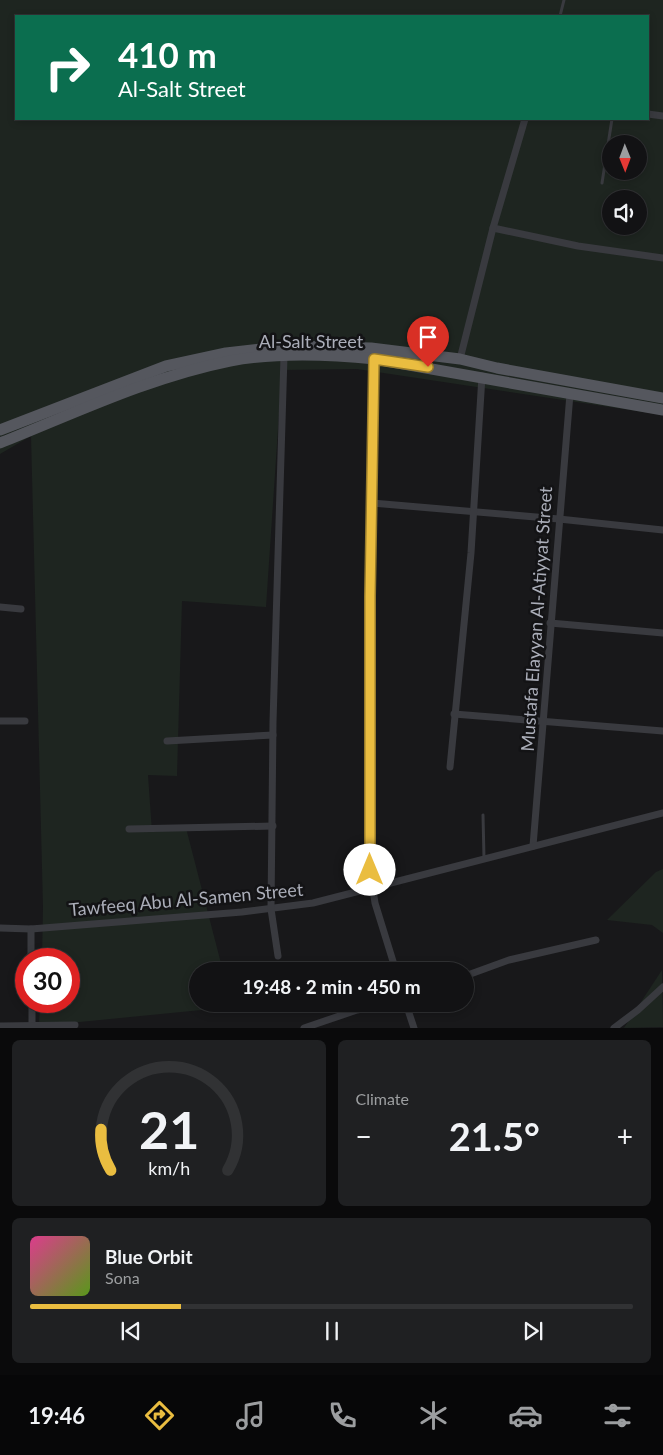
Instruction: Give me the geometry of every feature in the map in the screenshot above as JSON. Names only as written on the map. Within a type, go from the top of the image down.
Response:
[{"type":"main road","name":"Al-Salt Street","points":[[0,430],[156,369],[226,353],[275,347],[329,346],[372,348],[460,359],[497,368],[663,398]]},
{"type":"main road","name":"Al-Salt Street","points":[[0,443],[168,377],[229,361],[284,356],[334,355],[374,359],[482,376],[663,410]]},
{"type":"street","points":[[649,114],[663,116]]},
{"type":"street","points":[[460,359],[493,228],[525,120]]},
{"type":"street","points":[[493,228],[578,246],[663,258]]},
{"type":"street","points":[[278,956],[271,909],[273,735],[284,356]]},
{"type":"street","points":[[374,359],[372,890],[393,962]]},
{"type":"street","points":[[450,767],[468,592],[482,376]]},
{"type":"street","name":"Mustafa Elayyan Al-Atiyyat Street","points":[[533,846],[570,394]]},
{"type":"street","points":[[372,503],[559,518],[663,530]]},
{"type":"street","points":[[0,607],[21,609]]},
{"type":"street","points":[[550,623],[663,633]]},
{"type":"street","points":[[454,714],[663,731]]},
{"type":"street","points":[[0,721],[25,721]]},
{"type":"street","points":[[167,741],[273,735]]},
{"type":"street","name":"Tawfeeq Abu Al-Samen Street","points":[[0,928],[31,929],[271,909],[313,903],[372,890],[484,858],[663,813]]},
{"type":"street","points":[[129,829],[273,826]]},
{"type":"street","points":[[31,929],[32,948]]},
{"type":"street","points":[[474,973],[509,960],[596,940]]},
{"type":"street","points":[[614,1028],[638,1010],[663,987]]},
{"type":"street","points":[[304,1028],[351,1012]]},
{"type":"street","points":[[409,1012],[414,1028]]},
{"type":"street","points":[[32,1013],[32,1027]]},
{"type":"street","points":[[0,1026],[75,1025]]},
{"type":"lane","points":[[560,15],[564,0]]},
{"type":"lane","points":[[602,182],[612,120]]},
{"type":"lane","points":[[483,815],[484,858]]},
{"type":"shaded area","points":[[0,0],[663,0],[663,415],[357,369],[282,370],[266,607],[182,601],[177,776],[148,775],[152,832],[186,828],[221,962],[189,962],[189,1011],[39,1026],[40,1013],[80,1013],[80,948],[42,948],[43,907],[31,436],[0,454]]},
{"type":"shaded area","points":[[663,869],[663,933],[652,925],[607,920],[656,872]]},
{"type":"shaded area","points":[[662,970],[663,1027],[624,1028]]},
{"type":"route","points":[[370,870],[370,596],[374,359],[428,367]]}]
